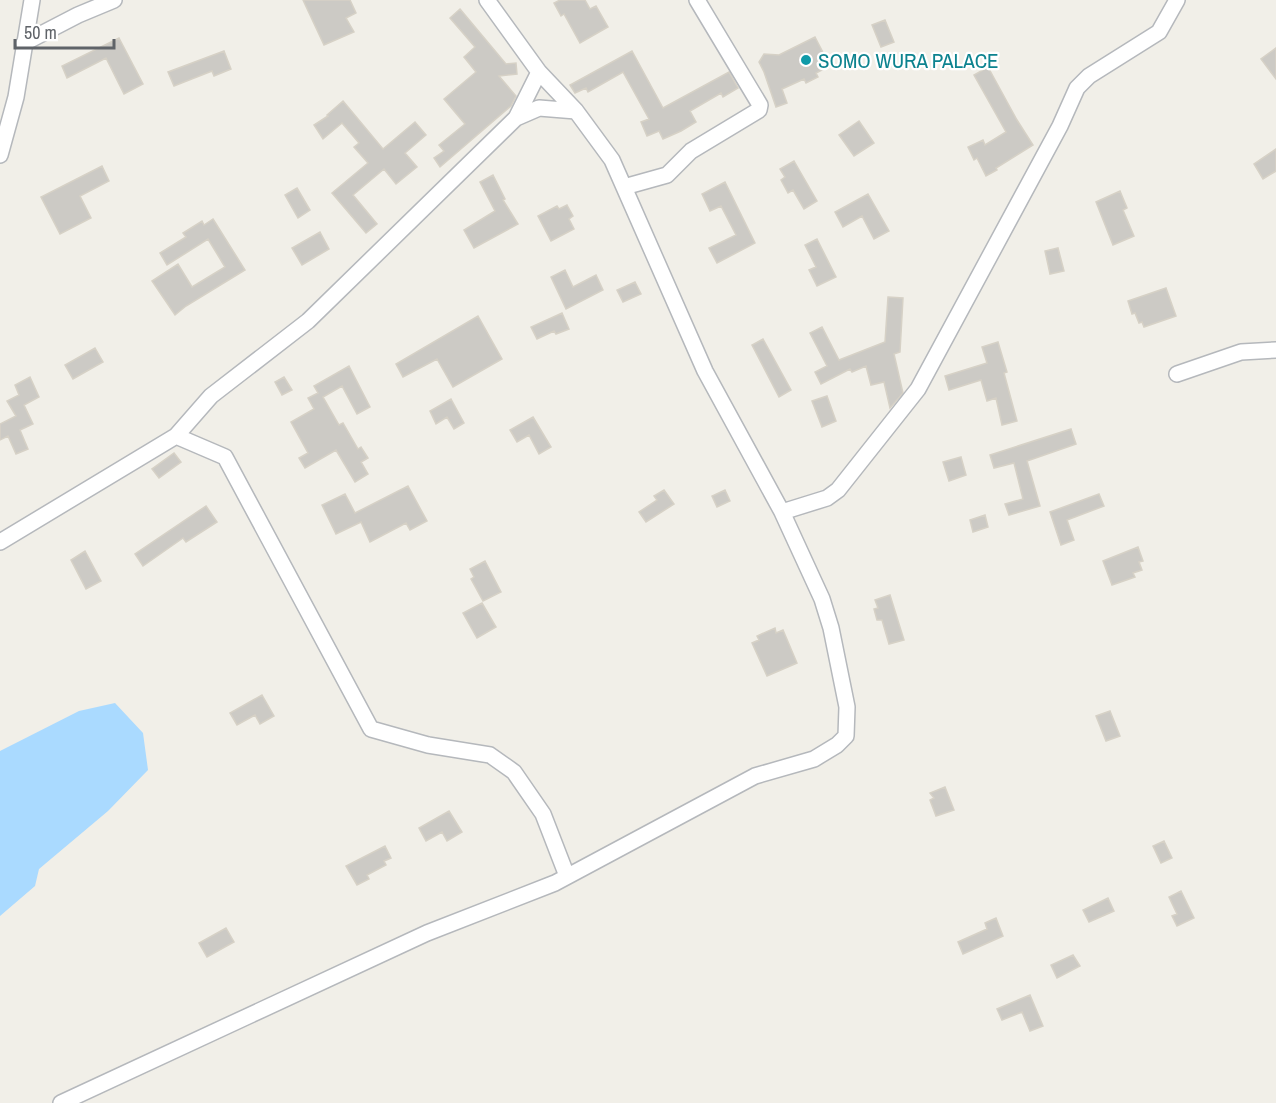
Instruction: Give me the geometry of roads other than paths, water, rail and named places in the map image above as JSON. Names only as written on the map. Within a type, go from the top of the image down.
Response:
[{"type":"street","points":[[0,154],[16,97],[32,0]]},
{"type":"street","points":[[24,43],[78,15],[114,0]]},
{"type":"street","points":[[61,1103],[427,933],[567,876],[755,776],[814,759],[837,745],[846,736],[847,707],[831,628],[822,599],[782,512],[705,371],[612,160],[576,111],[539,72],[488,0]]},
{"type":"street","points":[[624,187],[667,175],[692,151],[759,110],[760,105],[698,0]]},
{"type":"street","points":[[782,512],[826,498],[838,490],[907,404],[918,389],[1008,224],[1060,126],[1077,88],[1089,76],[1159,32],[1177,0]]},
{"type":"street","points":[[0,542],[176,436],[211,396],[308,321],[516,118],[539,72]]},
{"type":"street","points":[[516,118],[540,108],[576,111]]},
{"type":"street","points":[[1177,374],[1242,351],[1276,350]]},
{"type":"street","points":[[176,436],[225,457],[371,729],[428,745],[490,755],[514,772],[543,814],[567,876]]},
{"type":"water","points":[[115,703],[143,733],[148,770],[108,811],[39,869],[35,886],[0,916],[0,751],[79,711]]},
{"type":"place","name":"SOMO WURA PALACE","points":[[806,60]]}]
